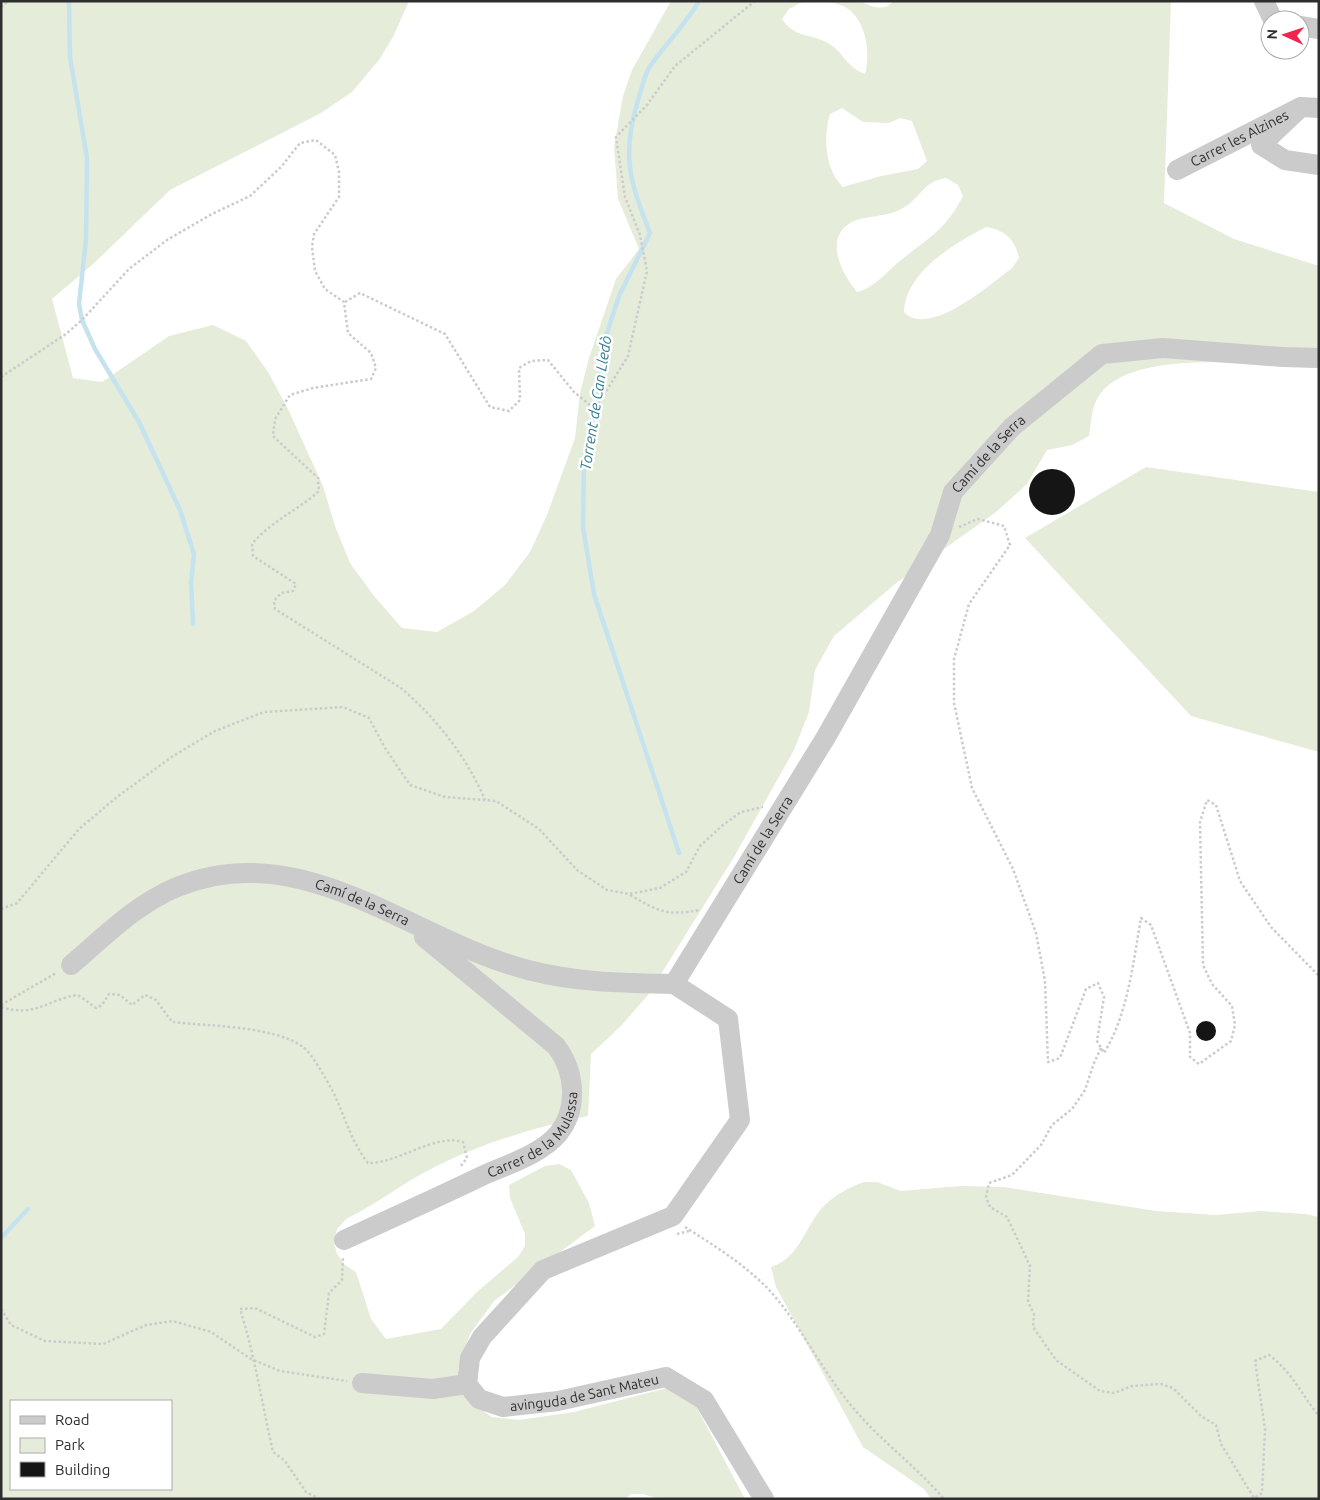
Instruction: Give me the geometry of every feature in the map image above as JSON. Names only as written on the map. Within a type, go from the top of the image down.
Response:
[{"type":"street","points":[[1310,107],[1261,146],[1284,160],[1319,165]]},
{"type":"street","name":"Carrer les Alzines","points":[[1178,170],[1310,107]]},
{"type":"street","name":"Camí de la Serra","points":[[71,965],[132,912],[177,887],[228,873],[292,876],[334,888],[467,948],[527,970],[587,982],[674,984],[793,794],[940,535],[953,492],[1012,427],[1102,354],[1163,348],[1283,358],[1319,358]]},
{"type":"street","name":"Carrer de la Mulassa","points":[[344,1240],[530,1154],[549,1142],[562,1126],[573,1090],[572,1079],[563,1055],[548,1037],[401,919]]},
{"type":"street","points":[[362,1383],[433,1389],[467,1384],[470,1358],[482,1337],[543,1270],[673,1216],[740,1120],[728,1018],[674,984]]},
{"type":"street","name":"avinguda de Sant Mateu","points":[[467,1384],[480,1399],[503,1407],[558,1401],[666,1377],[704,1400],[764,1499]]},
{"type":"path","points":[[1,7],[8,1]]},
{"type":"path","points":[[344,302],[360,293],[445,334],[490,407],[509,411],[520,400],[519,368],[531,361],[548,360],[574,392],[595,409],[628,356],[647,271],[640,235],[625,197],[616,137],[647,105],[675,66],[756,1]]},
{"type":"path","points":[[1,377],[66,334],[82,320],[129,269],[167,240],[212,214],[250,196],[280,167],[300,143],[316,140],[335,155],[340,172],[339,197],[314,234],[312,247],[314,271],[325,289],[344,302],[348,316],[348,333],[371,353],[376,368],[371,379],[313,388],[290,395],[275,419],[273,436],[318,478],[319,491],[308,501],[266,528],[252,544],[253,556],[296,584],[293,591],[281,593],[274,600],[275,609],[401,688],[417,702],[451,739],[478,783],[485,800]]},
{"type":"path","points":[[940,535],[978,519],[1004,526],[1010,545],[969,604],[954,659],[954,703],[972,788],[1013,868],[1036,933],[1045,981],[1048,1062],[1060,1058],[1086,989],[1098,983],[1104,997],[1097,1041],[1104,1053],[1115,1035],[1130,980],[1141,918],[1151,925],[1190,1033],[1190,1057],[1199,1064],[1231,1042],[1235,1024],[1232,1006],[1212,984],[1203,965],[1200,822],[1207,800],[1216,805],[1240,881],[1271,927],[1319,976]]},
{"type":"path","points":[[1,909],[17,902],[79,829],[173,756],[206,736],[264,712],[343,707],[369,718],[385,748],[410,784],[445,797],[496,801],[539,829],[578,870],[607,890],[629,894],[654,908],[676,915],[723,906]]},
{"type":"path","points":[[629,894],[660,888],[677,878],[686,872],[700,846],[723,825],[741,812],[767,806]]},
{"type":"path","points":[[1,1006],[71,965]]},
{"type":"path","points":[[1,1006],[14,1011],[41,1008],[65,996],[78,995],[96,1008],[102,1005],[109,994],[120,995],[132,1005],[145,995],[156,1000],[172,1022],[251,1028],[279,1037],[304,1047],[331,1089],[356,1148],[368,1163],[379,1163],[415,1150],[455,1139],[463,1142],[467,1158],[456,1173]]},
{"type":"path","points":[[1102,1048],[1094,1063],[1085,1090],[1072,1109],[1052,1125],[1041,1145],[1012,1175],[989,1183],[986,1197],[990,1207],[1007,1217],[1030,1266],[1028,1302],[1034,1314],[1033,1327],[1056,1360],[1100,1391],[1114,1394],[1132,1386],[1161,1384],[1174,1388],[1200,1416],[1216,1425],[1221,1444],[1254,1498],[1262,1493],[1265,1429],[1255,1361],[1269,1355],[1279,1362],[1294,1378],[1319,1416]]},
{"type":"path","points":[[690,1231],[741,1265],[770,1292],[849,1403],[870,1428],[924,1475],[944,1499]]},
{"type":"path","points":[[320,1499],[306,1492],[286,1461],[273,1452],[266,1411],[251,1359],[251,1343],[240,1309],[254,1308],[315,1337],[324,1334],[329,1293],[342,1280],[344,1270],[342,1249],[344,1240]]},
{"type":"path","points":[[1,1309],[11,1325],[45,1341],[103,1344],[146,1325],[173,1321],[211,1332],[251,1359],[280,1371],[362,1383]]},
{"type":"green space","points":[[1,1],[409,1],[393,37],[379,60],[352,92],[321,113],[170,190],[92,265],[52,299],[73,378],[102,382],[169,336],[213,325],[246,341],[268,372],[288,409],[323,486],[335,526],[350,563],[374,596],[402,628],[437,632],[474,611],[505,585],[530,552],[547,515],[575,438],[580,393],[589,358],[616,279],[639,249],[618,199],[614,147],[623,96],[632,70],[671,1],[861,1],[873,7],[882,7],[893,1],[1171,1],[1164,203],[1234,239],[1319,266],[1319,368],[1199,362],[1166,365],[1137,371],[1113,382],[1095,403],[1089,436],[1072,445],[1047,450],[1027,484],[996,512],[895,584],[834,636],[815,670],[809,712],[794,750],[734,857],[648,995],[621,1026],[591,1054],[588,1116],[506,1138],[467,1152],[418,1176],[346,1219],[337,1229],[334,1242],[337,1254],[345,1265],[356,1272],[371,1319],[386,1339],[441,1329],[478,1291],[518,1257],[525,1246],[525,1234],[510,1198],[509,1185],[545,1166],[559,1164],[571,1170],[589,1203],[595,1226],[494,1301],[470,1334],[458,1370],[464,1394],[472,1404],[492,1417],[519,1420],[574,1412],[667,1388],[690,1395],[745,1499],[661,1499],[642,1494],[631,1494],[625,1499],[1,1499]],"holes":[[[800,3],[833,3],[851,11],[857,18],[865,36],[867,46],[865,74],[848,63],[837,50],[826,42],[797,32],[787,25],[782,19],[789,9]],[[842,108],[863,122],[889,123],[900,118],[912,121],[927,161],[918,169],[881,176],[843,187],[832,172],[826,143],[830,114]],[[946,178],[958,185],[963,196],[950,218],[870,287],[857,292],[841,267],[838,257],[838,237],[843,229],[852,222],[897,211],[909,204],[932,182]],[[986,227],[999,230],[1012,241],[1019,258],[1012,268],[965,302],[938,316],[925,319],[913,318],[904,312],[907,297],[913,284],[922,272],[934,260]]]},
{"type":"green space","points":[[1146,467],[1319,492],[1319,752],[1191,716],[1025,538]]},
{"type":"green space","points":[[864,1182],[877,1182],[901,1191],[961,1186],[1004,1187],[1156,1211],[1216,1215],[1260,1211],[1305,1214],[1319,1217],[1319,1499],[931,1499],[924,1489],[863,1447],[776,1287],[771,1267],[788,1257],[800,1243],[815,1217],[830,1200]]},
{"type":"building","points":[[1052,469],[1065,473],[1071,479],[1075,492],[1071,505],[1065,511],[1052,515],[1039,511],[1033,505],[1029,492],[1033,479],[1039,473]]},
{"type":"building","points":[[1206,1021],[1213,1024],[1216,1031],[1213,1038],[1206,1041],[1199,1038],[1196,1031],[1199,1024]]},
{"type":"waterway","points":[[69,1],[70,57],[87,158],[86,239],[79,304],[82,320],[95,349],[139,422],[180,510],[194,554],[191,582],[193,624]]},
{"type":"waterway","name":"Torrent de Can Lledò","points":[[679,853],[594,594],[583,527],[584,458],[595,409],[606,336],[619,296],[650,233],[637,197],[630,166],[630,134],[633,117],[644,78],[649,68],[699,1]]},
{"type":"waterway","points":[[1,1238],[28,1209]]}]
